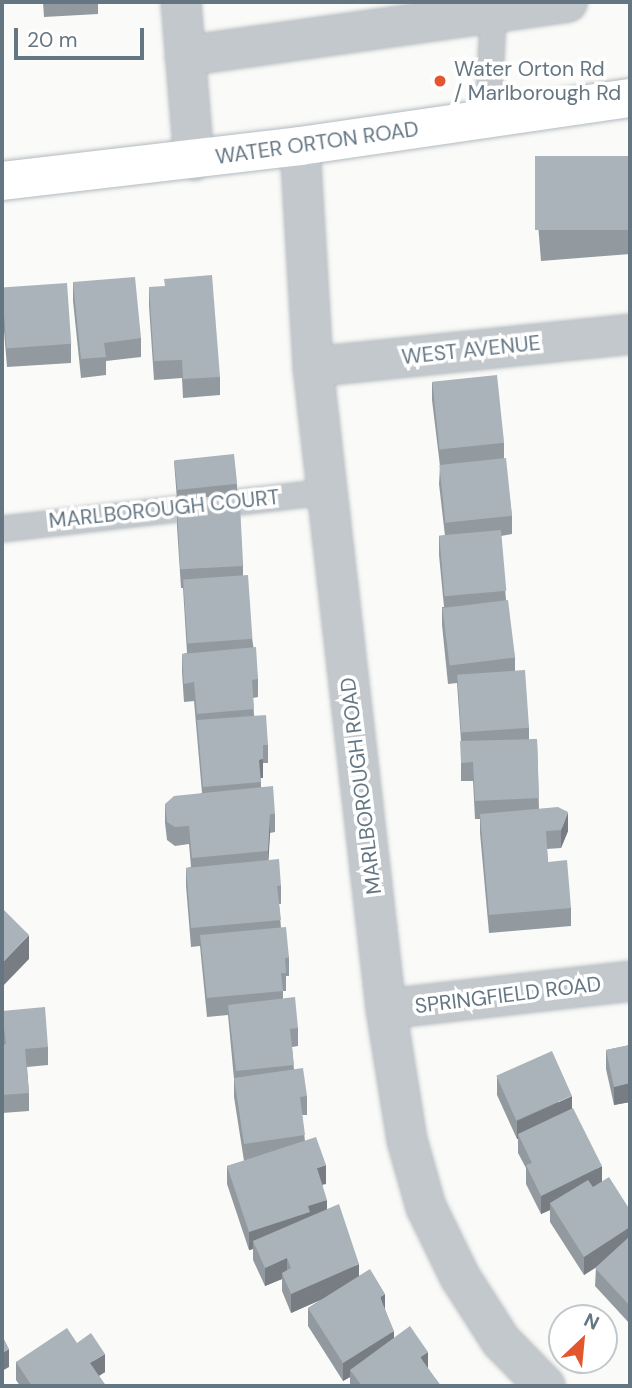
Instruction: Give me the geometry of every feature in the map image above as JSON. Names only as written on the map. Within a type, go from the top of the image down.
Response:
[{"type":"main road","name":"WATER ORTON ROAD","points":[[2,181],[300,146],[630,98]]},
{"type":"street","points":[[181,2],[194,160]]},
{"type":"street","points":[[185,56],[495,7],[567,2]]},
{"type":"street","name":"MARLBOROUGH ROAD","points":[[300,146],[313,368],[386,1009],[407,1140],[426,1207],[460,1277],[501,1341],[545,1386]]},
{"type":"street","name":"WEST AVENUE","points":[[313,368],[630,334]]},
{"type":"street","name":"SPRINGFIELD ROAD","points":[[386,1009],[630,981]]},
{"type":"lane","points":[[488,119],[495,7]]},
{"type":"lane","name":"MARLBOROUGH COURT","points":[[2,529],[327,492]]},
{"type":"building","points":[[535,156],[630,156],[630,230],[535,230]]},
{"type":"building","points":[[212,275],[220,377],[183,379],[182,360],[154,361],[149,287],[165,286],[164,279]]},
{"type":"building","points":[[135,277],[141,338],[104,343],[106,357],[81,359],[73,282]]},
{"type":"building","points":[[67,283],[71,344],[6,348],[2,288]]},
{"type":"building","points":[[497,375],[504,443],[439,449],[432,382]]},
{"type":"building","points":[[234,454],[237,484],[177,490],[174,460]]},
{"type":"building","points":[[506,458],[512,516],[445,523],[439,465]]},
{"type":"building","points":[[240,505],[243,566],[180,569],[177,508]]},
{"type":"building","points":[[501,530],[506,591],[445,596],[439,535]]},
{"type":"building","points":[[248,575],[252,639],[188,643],[183,580]]},
{"type":"building","points":[[508,600],[515,658],[450,666],[442,608]]},
{"type":"building","points":[[256,647],[258,679],[252,680],[254,709],[197,714],[194,682],[184,684],[182,654]]},
{"type":"building","points":[[525,670],[529,728],[461,733],[457,675]]},
{"type":"building","points":[[266,715],[268,745],[263,745],[263,759],[259,760],[261,782],[203,787],[197,720]]},
{"type":"building","points":[[537,739],[539,798],[475,801],[473,762],[461,763],[460,741]]},
{"type":"building","points":[[273,786],[275,814],[270,814],[268,851],[192,858],[189,826],[175,827],[167,822],[165,804],[174,796]]},
{"type":"building","points":[[558,807],[568,812],[561,830],[546,831],[548,862],[567,860],[571,908],[489,915],[480,814]]},
{"type":"building","points":[[279,859],[281,886],[277,886],[281,920],[191,928],[186,868]]},
{"type":"building","points":[[2,908],[29,935],[2,963]]},
{"type":"building","points":[[286,927],[289,958],[285,958],[286,973],[281,973],[283,991],[207,998],[200,935]]},
{"type":"building","points":[[295,997],[298,1028],[290,1029],[294,1065],[236,1071],[228,1005]]},
{"type":"building","points":[[45,1007],[48,1047],[25,1049],[29,1093],[2,1095],[2,1045],[6,1044],[2,1011]]},
{"type":"building","points":[[630,1045],[630,1083],[614,1087],[606,1050]]},
{"type":"building","points":[[552,1051],[572,1096],[516,1121],[496,1076]]},
{"type":"building","points":[[303,1068],[307,1096],[300,1097],[305,1135],[244,1144],[234,1078]]},
{"type":"building","points":[[573,1108],[602,1166],[541,1196],[526,1165],[532,1163],[518,1134]]},
{"type":"building","points":[[316,1137],[326,1165],[317,1168],[327,1200],[308,1206],[310,1212],[249,1232],[227,1166]]},
{"type":"building","points":[[609,1177],[630,1210],[630,1227],[584,1257],[550,1203],[588,1180],[593,1187]]},
{"type":"building","points":[[339,1204],[359,1264],[291,1294],[282,1273],[291,1268],[287,1258],[265,1268],[253,1241]]},
{"type":"building","points":[[630,1236],[630,1306],[595,1268]]},
{"type":"building","points":[[370,1269],[385,1294],[380,1297],[394,1331],[343,1363],[308,1308]]},
{"type":"building","points":[[410,1326],[428,1352],[420,1357],[441,1386],[362,1386],[350,1370]]},
{"type":"building","points":[[67,1328],[77,1343],[91,1333],[105,1354],[90,1363],[106,1386],[32,1386],[16,1362]]},
{"type":"building","points":[[2,1335],[9,1349],[2,1353]]},
{"type":"place","name":"Water Orton Rd / Marlborough Rd","points":[[440,81]]}]
